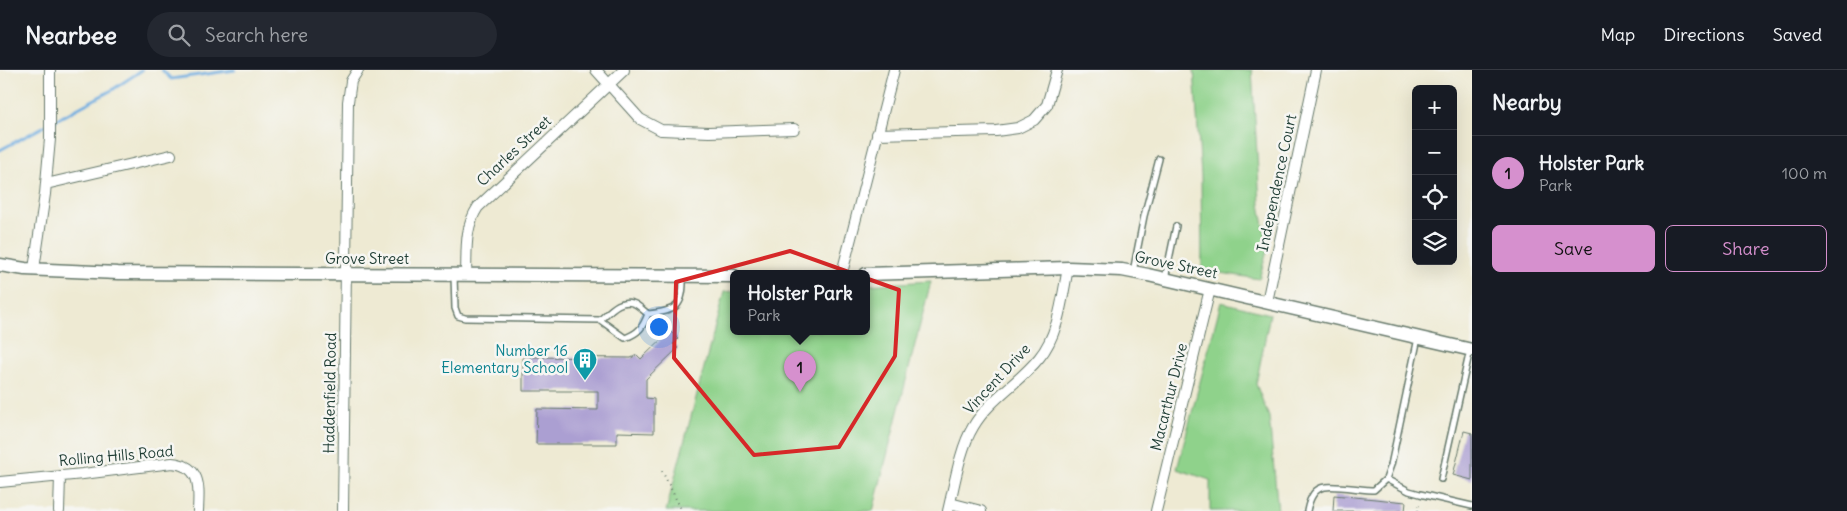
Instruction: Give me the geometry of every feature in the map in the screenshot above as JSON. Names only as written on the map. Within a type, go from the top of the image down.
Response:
[{"type":"street","points":[[34,269],[46,184],[50,132],[50,70]]},
{"type":"street","name":"Haddenfield Road","points":[[343,511],[348,102],[351,81],[358,70]]},
{"type":"street","points":[[596,70],[640,119],[661,130],[709,132],[794,129]]},
{"type":"street","name":"Charles Street","points":[[460,275],[467,229],[471,217],[478,206],[624,70]]},
{"type":"street","points":[[843,270],[894,70]]},
{"type":"street","points":[[877,134],[1008,130],[1026,125],[1034,120],[1047,105],[1057,70]]},
{"type":"street","name":"Independence Court","points":[[1267,302],[1316,70]]},
{"type":"street","points":[[46,184],[171,154]]},
{"type":"street","name":"Grove Street","points":[[0,265],[118,274],[730,276]]},
{"type":"street","name":"Grove Street","points":[[870,274],[1068,268],[1133,272],[1471,350]]},
{"type":"street","name":"Vincent Drive","points":[[949,507],[968,434],[996,400],[1039,358],[1050,342],[1059,314],[1068,268]]},
{"type":"street","name":"Macarthur Drive","points":[[1156,511],[1210,289]]},
{"type":"street","name":"Rolling Hills Road","points":[[0,482],[172,463],[181,464],[194,473],[198,481],[198,511]]},
{"type":"street","points":[[59,511],[60,476]]},
{"type":"street","points":[[949,507],[980,511]]},
{"type":"lane","points":[[1133,272],[1142,224],[1160,159]]},
{"type":"lane","points":[[1165,279],[1176,226]]},
{"type":"lane","points":[[460,275],[455,308],[458,316],[465,318],[600,320],[625,338],[636,334],[644,325],[648,314]]},
{"type":"lane","points":[[600,320],[615,306],[626,302],[635,303],[648,314],[664,312],[676,306],[684,294],[683,276]]},
{"type":"lane","points":[[1307,511],[1308,503],[1316,492],[1325,486],[1374,490],[1386,479],[1391,465],[1418,338]]},
{"type":"lane","points":[[1441,479],[1471,350]]},
{"type":"lane","points":[[1386,479],[1409,491],[1472,506]]},
{"type":"path","points":[[662,471],[682,511]]},
{"type":"highlighted area","points":[[790,251],[899,290],[895,356],[839,447],[754,455],[674,358],[676,282]]},
{"type":"green space","points":[[1194,70],[1252,70],[1260,204],[1268,248],[1259,279],[1202,270],[1201,176]]},
{"type":"green space","points":[[931,281],[873,511],[666,511],[724,292],[730,291],[730,335],[870,335],[870,285]]},
{"type":"green space","points":[[1221,302],[1270,314],[1256,384],[1269,417],[1278,511],[1210,511],[1210,480],[1177,469]]},
{"type":"building","name":"Number 16 Elementary School","points":[[670,331],[678,339],[673,344],[678,348],[646,379],[646,398],[654,399],[654,433],[617,432],[617,444],[536,444],[537,409],[598,410],[598,391],[523,391],[523,357],[631,358],[637,355],[641,359]]},
{"type":"building","points":[[1464,431],[1472,433],[1472,480],[1453,475]]},
{"type":"building","points":[[1334,495],[1406,502],[1405,511],[1333,511]]},
{"type":"waterway","points":[[0,150],[112,90],[142,70]]},
{"type":"waterway","points":[[162,70],[171,79],[235,70]]},
{"type":"place","name":"Number 16 Elementary School","points":[[585,381]]},
{"type":"place","name":"Holster Park","points":[[800,392]]}]
